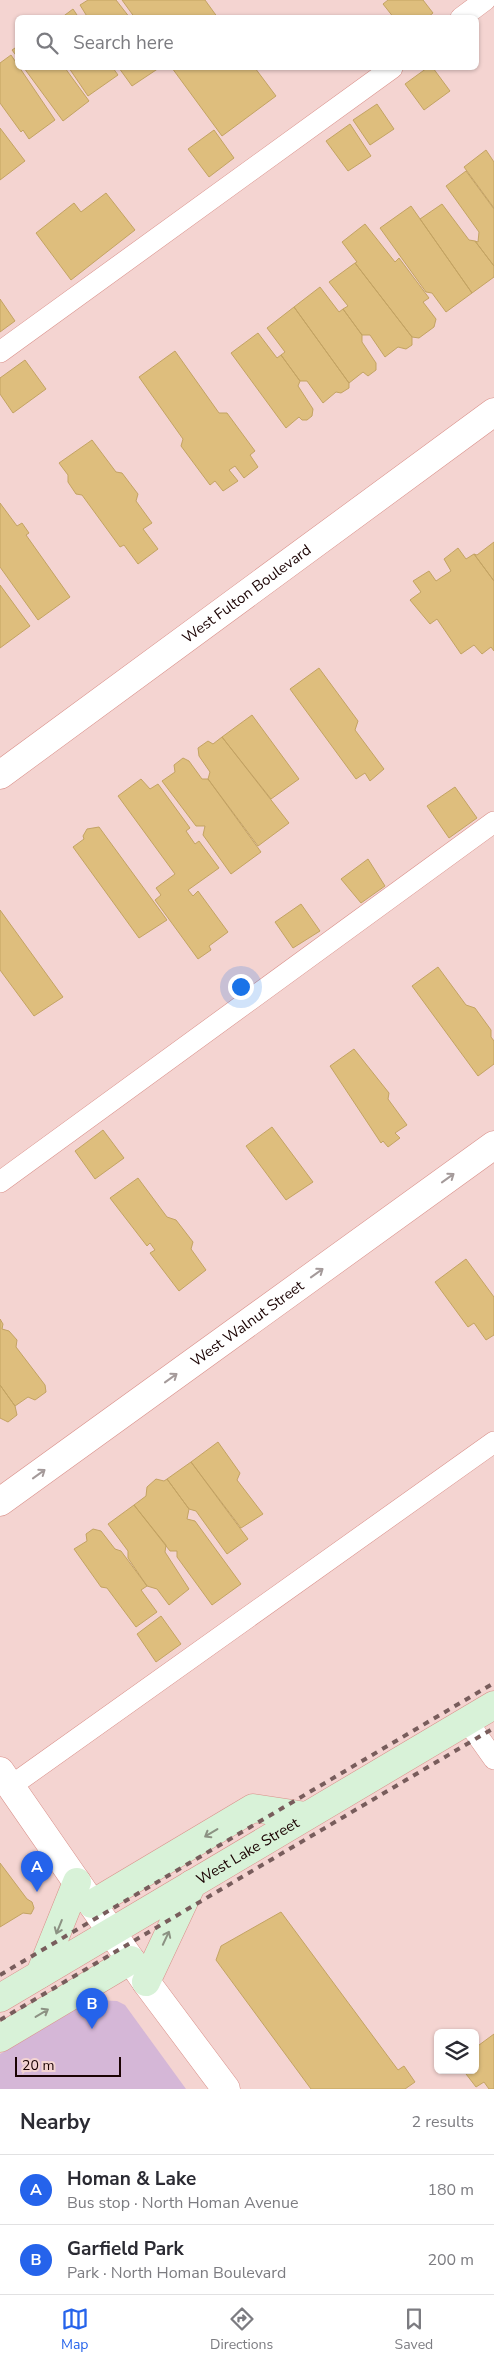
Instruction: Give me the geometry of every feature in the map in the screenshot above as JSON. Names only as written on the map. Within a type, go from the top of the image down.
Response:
[{"type":"main road","name":"West Lake Street","points":[[0,1998],[494,1705]]},
{"type":"main road","points":[[92,1904],[253,1808],[306,1816]]},
{"type":"main road","points":[[40,1974],[77,1882]]},
{"type":"main road","points":[[146,1982],[192,1884]]},
{"type":"main road","points":[[0,2038],[131,1960]]},
{"type":"street","name":"West Fulton Boulevard","points":[[0,774],[494,412]]},
{"type":"street","name":"West Walnut Street","points":[[0,1502],[494,1144]]},
{"type":"street","points":[[5,1779],[146,1982],[226,2089]]},
{"type":"lane","points":[[465,15],[485,0]]},
{"type":"lane","points":[[0,352],[389,70]]},
{"type":"lane","points":[[0,1182],[494,822]]},
{"type":"lane","points":[[5,1779],[494,1442]]},
{"type":"lane","points":[[467,1721],[494,1759]]},
{"type":"shaded area","points":[[97,2000],[117,2001],[125,2005],[186,2089],[0,2089],[0,2054],[85,2004]]},
{"type":"building","points":[[88,0],[116,0],[128,15],[86,15],[80,5]]},
{"type":"building","points":[[122,0],[205,0],[216,15],[133,15]]},
{"type":"building","points":[[388,0],[423,0],[433,13],[431,15],[392,15],[383,4]]},
{"type":"building","points":[[73,9],[77,15],[65,15]]},
{"type":"building","points":[[11,55],[15,61],[15,70],[21,70],[55,120],[29,139],[23,130],[21,132],[0,103],[0,63]]},
{"type":"building","points":[[25,70],[66,70],[89,101],[63,121]]},
{"type":"building","points":[[70,70],[114,70],[118,75],[88,96]]},
{"type":"building","points":[[120,70],[156,70],[132,86]]},
{"type":"building","points":[[173,70],[256,70],[276,96],[222,136]]},
{"type":"building","points":[[424,70],[434,70],[450,91],[424,110],[405,84]]},
{"type":"building","points":[[377,104],[394,129],[370,145],[353,120]]},
{"type":"building","points":[[350,124],[371,156],[348,171],[326,141]]},
{"type":"building","points":[[0,128],[25,161],[0,180]]},
{"type":"building","points":[[214,130],[234,158],[209,177],[188,149]]},
{"type":"building","points":[[486,150],[494,162],[494,208],[464,167]]},
{"type":"building","points":[[466,171],[494,209],[494,266],[475,241],[478,242],[479,232],[446,186]]},
{"type":"building","points":[[106,193],[135,230],[71,280],[36,233],[74,203],[81,212]]},
{"type":"building","points":[[442,204],[469,240],[475,241],[494,266],[494,277],[472,293],[420,219]]},
{"type":"building","points":[[411,206],[472,293],[446,312],[432,293],[426,292],[380,228]]},
{"type":"building","points":[[365,224],[395,262],[399,258],[429,298],[423,302],[436,319],[434,327],[419,338],[412,337],[355,263],[357,262],[342,242]]},
{"type":"building","points":[[355,263],[412,337],[412,345],[406,349],[398,347],[385,357],[370,335],[362,335],[343,309],[348,306],[329,282]]},
{"type":"building","points":[[320,287],[339,312],[343,309],[362,335],[362,342],[376,363],[376,370],[368,376],[363,372],[349,383],[294,307]]},
{"type":"building","points":[[0,299],[15,321],[0,332]]},
{"type":"building","points":[[294,307],[349,383],[349,388],[341,393],[336,392],[323,403],[307,381],[300,381],[281,355],[285,352],[267,328]]},
{"type":"building","points":[[258,333],[277,358],[281,355],[300,381],[298,386],[313,409],[312,416],[307,420],[302,420],[299,417],[286,428],[231,353]]},
{"type":"building","points":[[175,351],[219,413],[227,413],[255,451],[250,455],[258,467],[244,478],[235,466],[229,470],[238,481],[223,491],[215,481],[210,485],[181,446],[183,439],[139,377]]},
{"type":"building","points":[[25,360],[46,389],[13,413],[0,394],[0,378]]},
{"type":"building","points":[[92,440],[116,472],[122,473],[138,494],[136,501],[152,523],[143,529],[158,549],[138,564],[124,545],[120,547],[82,495],[76,494],[68,482],[68,475],[59,463]]},
{"type":"building","points":[[0,503],[17,526],[22,523],[29,533],[26,535],[70,597],[38,620],[0,567]]},
{"type":"building","points":[[494,542],[494,581],[474,554],[477,555]]},
{"type":"building","points":[[458,548],[466,559],[474,554],[494,581],[494,651],[491,647],[482,654],[474,645],[461,654],[437,619],[430,624],[410,600],[421,592],[413,581],[429,571],[436,581],[451,571],[444,559]]},
{"type":"building","points":[[0,585],[30,626],[0,648]]},
{"type":"building","points":[[319,668],[358,721],[355,730],[384,769],[370,781],[365,773],[356,779],[290,689]]},
{"type":"building","points":[[252,715],[299,779],[271,799],[222,737]]},
{"type":"building","points":[[222,737],[289,823],[258,846],[208,779],[210,772],[199,756],[198,748],[208,741],[213,744]]},
{"type":"building","points":[[183,758],[189,761],[202,779],[208,779],[261,852],[231,874],[203,835],[205,826],[196,826],[162,781],[175,772],[174,765]]},
{"type":"building","points":[[141,779],[150,789],[158,784],[190,828],[186,831],[195,844],[199,841],[219,868],[188,890],[193,896],[198,891],[228,932],[209,946],[211,950],[198,959],[155,900],[161,895],[156,888],[175,874],[118,796]]},
{"type":"building","points":[[455,787],[477,818],[449,838],[427,806]]},
{"type":"building","points":[[99,827],[167,920],[139,938],[73,847],[84,839],[83,836],[87,829]]},
{"type":"building","points":[[368,859],[385,886],[361,903],[341,879]]},
{"type":"building","points":[[301,904],[320,931],[293,948],[275,922]]},
{"type":"building","points":[[0,910],[63,997],[34,1016],[0,970]]},
{"type":"building","points":[[438,967],[466,1005],[475,1008],[491,1030],[491,1037],[494,1041],[494,1064],[478,1076],[412,986]]},
{"type":"building","points":[[354,1049],[389,1093],[388,1099],[407,1125],[395,1133],[400,1138],[388,1147],[383,1141],[381,1143],[330,1066]]},
{"type":"building","points":[[272,1127],[313,1182],[286,1200],[246,1146]]},
{"type":"building","points":[[103,1130],[124,1158],[95,1179],[75,1151]]},
{"type":"building","points":[[138,1178],[167,1217],[176,1220],[193,1242],[191,1249],[206,1270],[179,1291],[150,1253],[155,1250],[150,1243],[147,1246],[110,1198]]},
{"type":"building","points":[[466,1259],[494,1297],[494,1335],[486,1340],[474,1323],[468,1327],[435,1282]]},
{"type":"building","points":[[0,1319],[3,1324],[2,1329],[9,1331],[17,1340],[16,1347],[45,1385],[46,1392],[35,1400],[28,1397],[15,1406],[0,1385]]},
{"type":"building","points":[[0,1385],[15,1406],[17,1415],[8,1422],[0,1418]]},
{"type":"building","points":[[218,1442],[240,1473],[237,1480],[263,1514],[241,1528],[191,1462]]},
{"type":"building","points":[[191,1462],[248,1539],[227,1554],[196,1511],[189,1509],[167,1479]]},
{"type":"building","points":[[156,1479],[164,1481],[167,1479],[189,1509],[187,1519],[195,1521],[241,1584],[212,1605],[177,1557],[177,1551],[170,1551],[134,1505],[146,1496],[147,1487]]},
{"type":"building","points":[[134,1505],[166,1545],[165,1552],[189,1589],[169,1605],[157,1589],[147,1586],[128,1558],[128,1551],[108,1524]]},
{"type":"building","points":[[93,1529],[101,1531],[115,1549],[121,1551],[147,1586],[141,1590],[157,1612],[136,1627],[107,1588],[101,1587],[74,1549],[87,1541],[86,1534]]},
{"type":"building","points":[[161,1616],[181,1644],[156,1662],[137,1634]]},
{"type":"building","points":[[0,1863],[27,1899],[32,1902],[34,1908],[31,1914],[23,1913],[0,1927]]},
{"type":"building","points":[[281,1912],[398,2070],[404,2066],[415,2082],[405,2089],[311,2089],[216,1960],[221,1946]]},
{"type":"building","points":[[494,2034],[494,2089],[489,2089],[484,2082],[476,2087],[466,2074],[479,2074],[479,2045]]},
{"type":"railway","points":[[0,1975],[494,1683]]},
{"type":"railway","points":[[0,2020],[494,1728]]},
{"type":"place","name":"Homan & Lake","points":[[37,1892]]},
{"type":"place","name":"Garfield Park","points":[[92,2029]]}]
